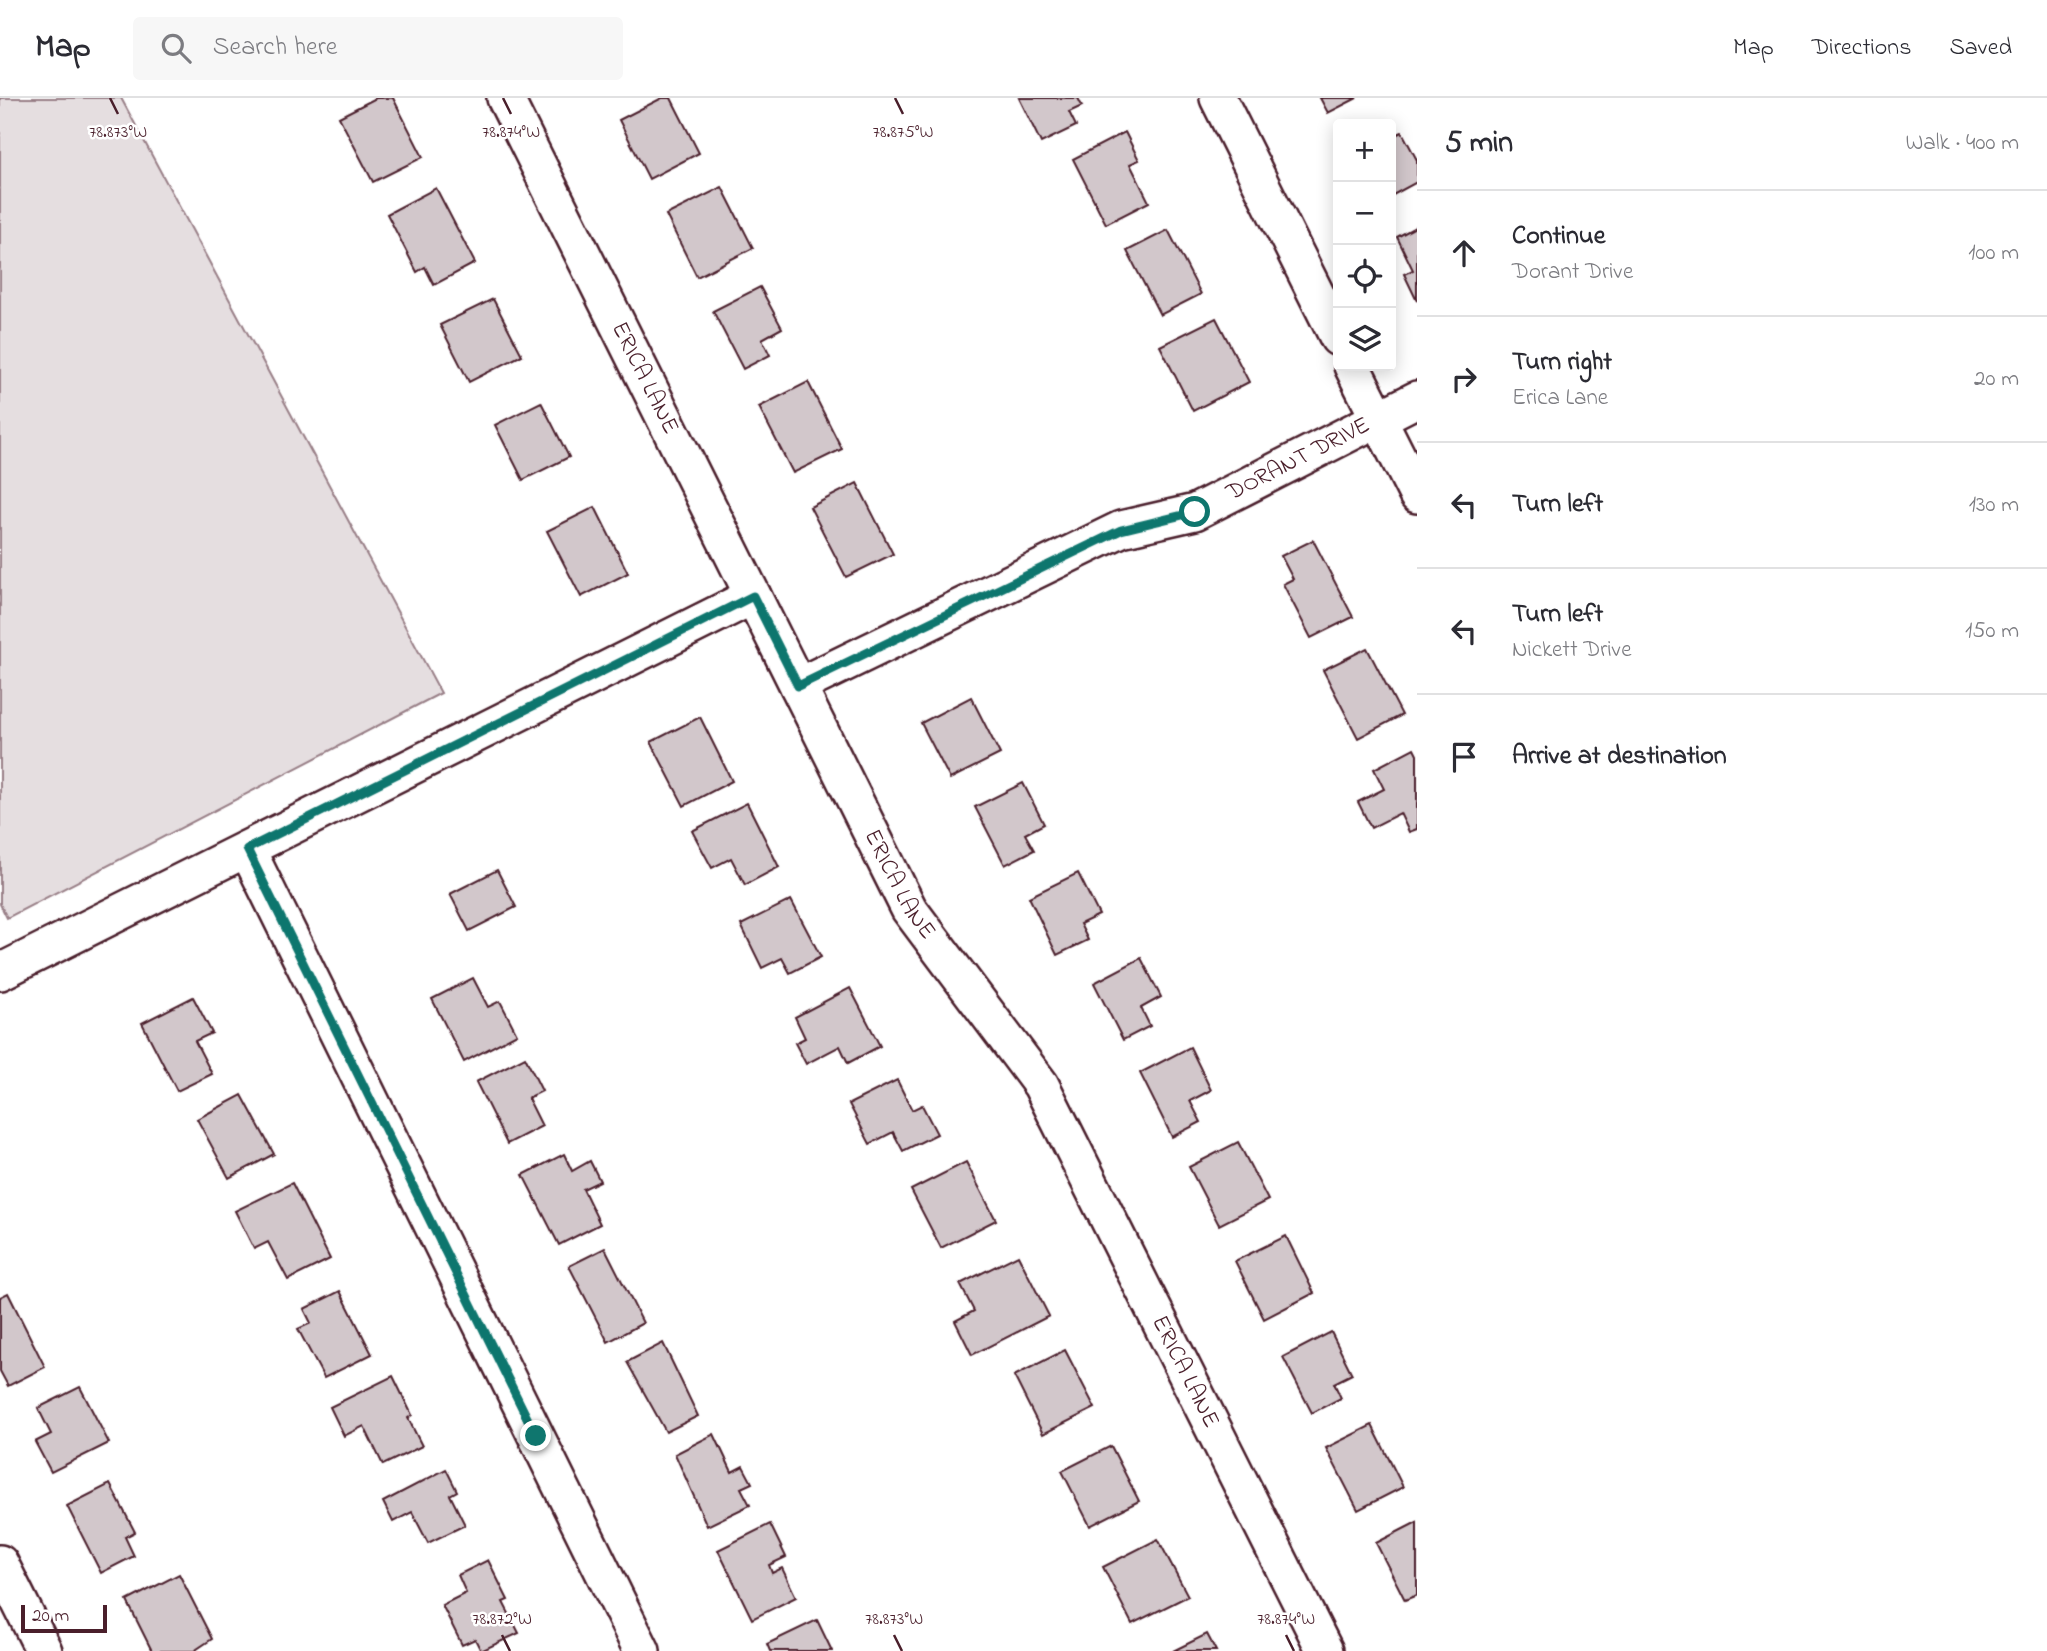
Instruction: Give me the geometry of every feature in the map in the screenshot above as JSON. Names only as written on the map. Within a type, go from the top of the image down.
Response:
[{"type":"street","name":"ERICA LANE","points":[[505,98],[909,909],[1041,1085],[1325,1651]]},
{"type":"street","points":[[1217,98],[1333,328]]},
{"type":"street","points":[[1355,371],[1417,495]]},
{"type":"street","name":"DORANT DRIVE","points":[[798,686],[1121,530],[1195,512],[1417,399]]},
{"type":"street","points":[[0,972],[753,596]]},
{"type":"street","points":[[247,849],[642,1651]]},
{"type":"street","points":[[0,1563],[44,1651]]},
{"type":"shaded area","points":[[0,98],[121,98],[441,693],[7,918],[0,904]]},
{"type":"building","points":[[376,98],[393,98],[423,157],[373,182],[339,117]]},
{"type":"building","points":[[662,98],[671,98],[699,153],[649,179],[619,120]]},
{"type":"building","points":[[1019,98],[1078,98],[1082,106],[1069,112],[1076,126],[1041,143]]},
{"type":"building","points":[[1320,98],[1357,98],[1328,113]]},
{"type":"building","points":[[1125,132],[1139,160],[1130,164],[1149,202],[1106,224],[1073,159]]},
{"type":"building","points":[[1402,132],[1417,160],[1417,182],[1396,193],[1396,135]]},
{"type":"building","points":[[722,187],[753,248],[697,277],[666,215]]},
{"type":"building","points":[[436,188],[475,263],[434,285],[425,267],[417,272],[387,214]]},
{"type":"building","points":[[1417,226],[1417,301],[1404,274],[1413,270],[1397,237]]},
{"type":"building","points":[[1168,230],[1201,294],[1160,315],[1127,251]]},
{"type":"building","points":[[760,287],[782,328],[762,339],[770,355],[743,369],[713,311]]},
{"type":"building","points":[[493,299],[522,355],[469,382],[440,325]]},
{"type":"building","points":[[1216,318],[1249,382],[1193,411],[1160,346]]},
{"type":"building","points":[[808,382],[842,449],[793,473],[759,407]]},
{"type":"building","points":[[541,402],[569,457],[523,480],[495,425]]},
{"type":"building","points":[[857,483],[893,554],[846,577],[810,507]]},
{"type":"building","points":[[595,507],[628,573],[581,597],[547,531]]},
{"type":"building","points":[[1313,540],[1353,617],[1311,638],[1283,584],[1293,579],[1281,556]]},
{"type":"building","points":[[1367,648],[1402,715],[1358,738],[1323,670]]},
{"type":"building","points":[[971,697],[1000,754],[950,779],[921,723]]},
{"type":"building","points":[[700,717],[732,781],[684,806],[651,742]]},
{"type":"building","points":[[1414,748],[1417,754],[1417,829],[1409,832],[1400,813],[1371,828],[1358,802],[1384,789],[1374,769]]},
{"type":"building","points":[[1023,783],[1044,824],[1025,834],[1034,850],[1005,865],[975,807]]},
{"type":"building","points":[[747,803],[779,867],[745,885],[731,858],[712,868],[692,831]]},
{"type":"building","points":[[497,870],[516,907],[469,931],[450,894]]},
{"type":"building","points":[[1078,873],[1099,915],[1080,924],[1088,940],[1057,955],[1029,897]]},
{"type":"building","points":[[791,900],[821,957],[790,973],[782,958],[762,968],[741,925]]},
{"type":"building","points":[[1141,958],[1161,997],[1141,1008],[1150,1026],[1123,1040],[1094,983]]},
{"type":"building","points":[[473,978],[488,1007],[500,1001],[517,1034],[464,1062],[432,999]]},
{"type":"building","points":[[850,988],[880,1046],[848,1063],[840,1046],[806,1064],[795,1043],[805,1038],[795,1017]]},
{"type":"building","points":[[193,997],[212,1033],[195,1041],[212,1074],[177,1091],[142,1023]]},
{"type":"building","points":[[1190,1047],[1211,1090],[1190,1101],[1201,1122],[1172,1137],[1140,1073]]},
{"type":"building","points":[[525,1057],[542,1091],[528,1098],[542,1126],[507,1144],[476,1082]]},
{"type":"building","points":[[897,1080],[912,1110],[922,1105],[937,1134],[903,1151],[893,1132],[870,1144],[849,1104]]},
{"type":"building","points":[[242,1095],[274,1154],[229,1178],[197,1119]]},
{"type":"building","points":[[1238,1142],[1268,1200],[1219,1225],[1189,1167]]},
{"type":"building","points":[[564,1154],[572,1171],[590,1161],[600,1181],[583,1189],[600,1224],[559,1245],[523,1175]]},
{"type":"building","points":[[966,1162],[996,1220],[941,1248],[911,1190]]},
{"type":"building","points":[[292,1183],[330,1259],[288,1280],[268,1242],[254,1249],[235,1211]]},
{"type":"building","points":[[1286,1236],[1314,1293],[1264,1319],[1235,1261]]},
{"type":"building","points":[[605,1248],[643,1323],[608,1342],[569,1266]]},
{"type":"building","points":[[1018,1255],[1049,1316],[972,1355],[955,1321],[974,1311],[960,1284]]},
{"type":"building","points":[[340,1291],[372,1354],[324,1378],[298,1329],[311,1323],[304,1309]]},
{"type":"building","points":[[8,1293],[45,1367],[8,1386],[0,1371],[0,1297]]},
{"type":"building","points":[[1331,1332],[1352,1374],[1334,1383],[1341,1398],[1312,1413],[1283,1357]]},
{"type":"building","points":[[663,1343],[698,1416],[666,1432],[627,1362]]},
{"type":"building","points":[[1065,1350],[1095,1408],[1043,1434],[1014,1376]]},
{"type":"building","points":[[393,1376],[412,1415],[408,1418],[422,1446],[383,1465],[364,1426],[344,1436],[330,1407]]},
{"type":"building","points":[[80,1387],[109,1443],[51,1472],[35,1442],[51,1434],[38,1408]]},
{"type":"building","points":[[1372,1425],[1403,1487],[1358,1510],[1326,1448]]},
{"type":"building","points":[[714,1434],[732,1472],[743,1466],[752,1483],[741,1488],[750,1505],[707,1526],[675,1454]]},
{"type":"building","points":[[1111,1446],[1139,1501],[1090,1526],[1062,1471]]},
{"type":"building","points":[[446,1469],[457,1491],[450,1495],[465,1525],[428,1543],[412,1512],[393,1522],[383,1502]]},
{"type":"building","points":[[110,1484],[135,1532],[125,1537],[134,1556],[101,1573],[67,1506]]},
{"type":"building","points":[[1417,1522],[1417,1595],[1405,1600],[1376,1543]]},
{"type":"building","points":[[770,1524],[786,1557],[769,1565],[772,1573],[782,1568],[796,1597],[752,1619],[718,1550]]},
{"type":"building","points":[[1158,1539],[1188,1596],[1132,1624],[1103,1567]]},
{"type":"building","points":[[488,1560],[508,1600],[503,1602],[519,1633],[481,1651],[475,1639],[462,1645],[442,1605],[466,1593],[458,1575]]},
{"type":"building","points":[[179,1574],[212,1639],[194,1651],[152,1651],[127,1601]]},
{"type":"building","points":[[817,1620],[832,1651],[770,1651],[767,1644]]},
{"type":"building","points":[[1207,1634],[1216,1651],[1173,1651]]},
{"type":"route","points":[[536,1436],[247,849],[753,596],[798,686],[1121,530],[1195,512]]}]
